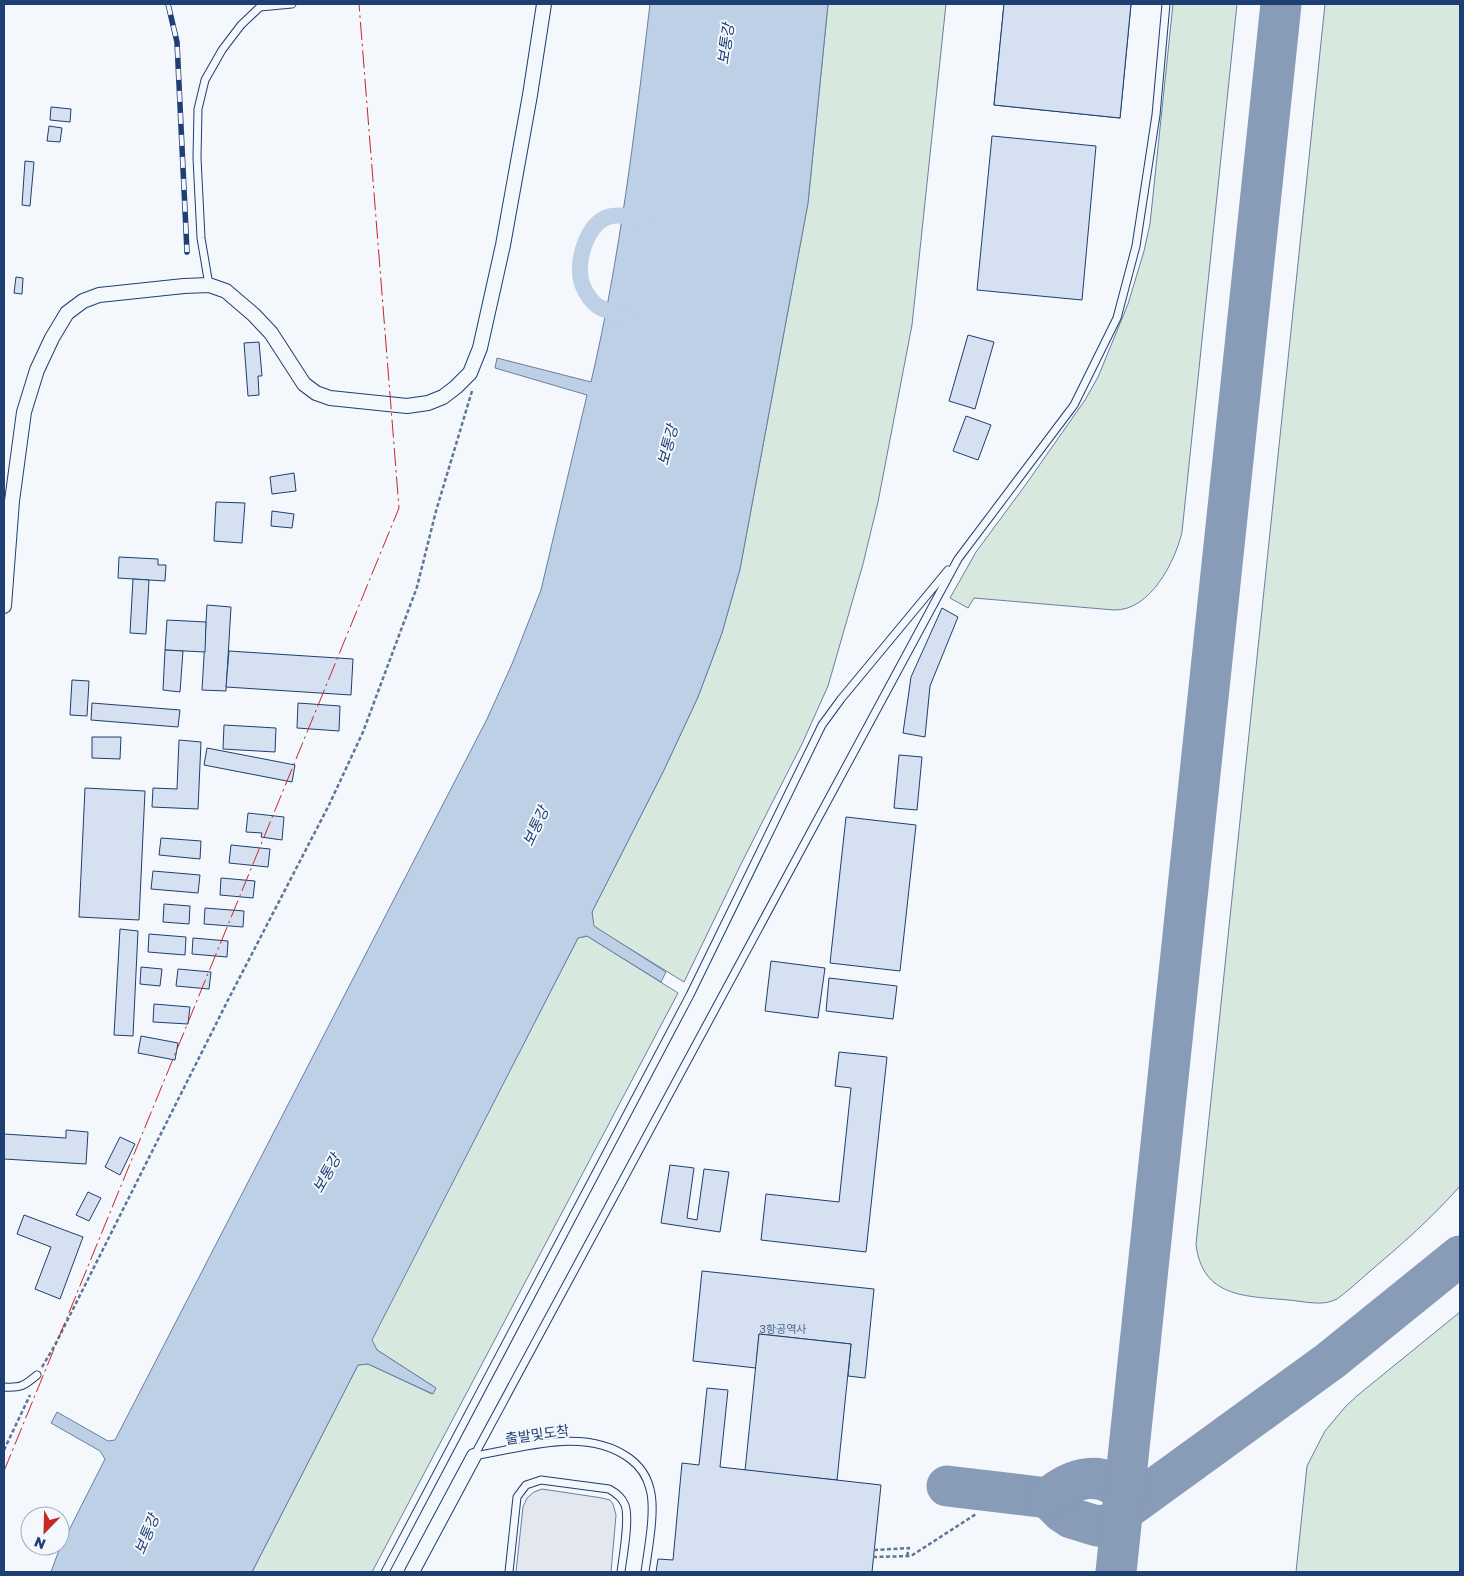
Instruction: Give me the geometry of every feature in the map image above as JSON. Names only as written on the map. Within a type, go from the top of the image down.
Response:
[{"type":"street","points":[[4,606],[12,501],[24,412],[37,370],[52,338],[67,313],[83,301],[100,295],[184,286],[209,285],[226,291],[254,315],[271,333],[304,384],[316,393],[330,398],[406,406],[428,404],[443,397],[470,373],[480,348],[503,245],[544,4]]},
{"type":"street","points":[[412,1572],[474,1456]]},
{"type":"lane","points":[[209,285],[202,238],[197,158],[198,108],[206,80],[222,50],[241,25],[260,7],[292,4]]},
{"type":"lane","points":[[385,1572],[690,995],[822,725],[841,699],[958,559],[1074,405],[1117,318],[1136,246],[1156,115],[1166,4]]},
{"type":"lane","points":[[474,1456],[958,559]]},
{"type":"lane","points":[[4,1387],[16,1388],[25,1385],[37,1375]]},
{"type":"lane","name":"출발및도착","points":[[474,1456],[579,1440],[599,1443],[620,1452],[635,1463],[644,1473],[651,1490],[652,1512],[645,1572]]},
{"type":"lane","points":[[509,1572],[517,1497],[526,1485],[541,1480],[609,1489],[616,1492],[622,1499],[627,1514],[621,1572]]},
{"type":"path","points":[[4,1450],[37,1375],[55,1345],[228,1000],[329,805],[363,732],[417,587],[436,511],[473,387]]},
{"type":"path","points":[[873,1557],[911,1556],[976,1514]]},
{"type":"path","points":[[874,1550],[909,1548],[908,1556]]},
{"type":"shaded area","points":[[828,4],[946,4],[912,325],[878,502],[863,564],[828,686],[802,744],[684,982],[593,926],[592,912],[664,770],[698,697],[722,633],[740,569],[808,203]]},
{"type":"shaded area","points":[[1173,4],[1237,4],[1182,532],[1179,544],[1159,583],[1139,602],[1127,608],[1114,610],[974,598],[968,608],[950,598],[976,552],[1085,400],[1098,377],[1128,304],[1150,224]]},
{"type":"shaded area","points":[[1325,4],[1460,4],[1460,1186],[1439,1209],[1337,1299],[1326,1303],[1313,1303],[1242,1295],[1228,1291],[1207,1275],[1200,1262],[1196,1244]]},
{"type":"shaded area","points":[[587,936],[678,993],[372,1572],[252,1572],[358,1365],[368,1364],[432,1394],[436,1388],[377,1350],[371,1340],[578,938]]},
{"type":"shaded area","points":[[1460,1312],[1460,1572],[1296,1572],[1307,1466],[1325,1431],[1358,1395]]},
{"type":"shaded area","points":[[542,1489],[610,1500],[616,1515],[611,1572],[516,1572],[523,1507],[527,1498],[534,1492]]},
{"type":"water","name":"보통강","points":[[650,4],[828,4],[808,203],[740,569],[722,633],[698,697],[664,770],[592,912],[594,926],[666,972],[661,982],[587,936],[578,938],[372,1340],[377,1350],[436,1388],[433,1394],[368,1364],[358,1365],[252,1572],[51,1572],[57,1556],[70,1556],[70,1528],[105,1459],[100,1451],[51,1423],[57,1412],[108,1441],[115,1440],[487,719],[512,664],[541,590],[587,395],[495,368],[497,358],[591,382],[610,288],[632,146]]},
{"type":"building","points":[[1004,4],[1040,4],[1033,72],[1088,77],[1096,4],[1131,4],[1120,118],[994,105]]},
{"type":"building","points":[[1004,4],[1131,4],[1120,118],[994,105]]},
{"type":"building","points":[[51,107],[71,109],[70,122],[50,120]]},
{"type":"building","points":[[49,126],[62,128],[60,142],[47,141]]},
{"type":"building","points":[[992,136],[1096,146],[1082,300],[977,290]]},
{"type":"building","points":[[25,161],[34,162],[30,206],[22,205]]},
{"type":"building","points":[[16,277],[23,278],[22,294],[14,293]]},
{"type":"building","points":[[968,335],[994,342],[975,409],[949,401]]},
{"type":"building","points":[[259,342],[262,376],[258,376],[259,395],[248,396],[244,343]]},
{"type":"building","points":[[966,416],[991,425],[978,460],[953,451]]},
{"type":"building","points":[[294,473],[296,491],[272,494],[270,477]]},
{"type":"building","points":[[216,502],[245,503],[242,543],[214,541]]},
{"type":"building","points":[[272,511],[294,514],[292,528],[271,526]]},
{"type":"building","points":[[119,557],[158,559],[158,565],[166,565],[165,581],[118,578]]},
{"type":"building","points":[[133,579],[149,580],[146,634],[130,633]]},
{"type":"building","points":[[207,605],[231,607],[226,691],[202,690]]},
{"type":"building","points":[[942,608],[958,617],[930,686],[925,737],[903,733],[911,677]]},
{"type":"building","points":[[167,620],[206,622],[205,652],[165,650]]},
{"type":"building","points":[[165,650],[183,651],[180,692],[163,690]]},
{"type":"building","points":[[229,651],[353,659],[351,695],[226,687]]},
{"type":"building","points":[[72,680],[89,681],[87,716],[70,715]]},
{"type":"building","points":[[92,703],[180,710],[178,727],[91,720]]},
{"type":"building","points":[[298,703],[340,706],[339,731],[297,728]]},
{"type":"building","points":[[224,725],[276,728],[275,752],[223,749]]},
{"type":"building","points":[[92,737],[121,737],[120,759],[92,758]]},
{"type":"building","points":[[179,740],[201,742],[198,809],[152,807],[153,788],[177,789]]},
{"type":"building","points":[[207,748],[295,765],[292,782],[204,765]]},
{"type":"building","points":[[899,755],[922,757],[917,810],[894,808]]},
{"type":"building","points":[[85,788],[145,791],[139,920],[79,917]]},
{"type":"building","points":[[248,813],[284,817],[282,840],[261,837],[262,833],[246,832]]},
{"type":"building","points":[[846,817],[916,825],[900,971],[830,963]]},
{"type":"building","points":[[161,838],[201,841],[200,859],[159,855]]},
{"type":"building","points":[[231,845],[270,849],[268,867],[229,863]]},
{"type":"building","points":[[153,871],[200,875],[198,893],[151,889]]},
{"type":"building","points":[[221,878],[255,881],[253,898],[220,895]]},
{"type":"building","points":[[164,904],[190,906],[189,924],[163,922]]},
{"type":"building","points":[[205,908],[244,911],[243,927],[204,924]]},
{"type":"building","points":[[120,929],[138,931],[133,1036],[114,1035]]},
{"type":"building","points":[[149,934],[186,937],[185,955],[148,952]]},
{"type":"building","points":[[193,938],[228,941],[227,957],[192,954]]},
{"type":"building","points":[[771,961],[825,968],[818,1018],[765,1011]]},
{"type":"building","points":[[141,967],[162,969],[160,986],[140,984]]},
{"type":"building","points":[[178,969],[211,972],[209,989],[176,986]]},
{"type":"building","points":[[829,978],[897,986],[893,1019],[826,1011]]},
{"type":"building","points":[[154,1004],[190,1007],[188,1024],[153,1022]]},
{"type":"building","points":[[141,1036],[178,1043],[175,1060],[138,1053]]},
{"type":"building","points":[[839,1052],[887,1057],[866,1252],[761,1240],[766,1194],[839,1202],[851,1088],[835,1086]]},
{"type":"building","points":[[66,1130],[88,1132],[86,1164],[4,1159],[4,1134],[66,1138]]},
{"type":"building","points":[[120,1137],[135,1144],[120,1175],[105,1167]]},
{"type":"building","points":[[670,1165],[694,1168],[687,1218],[697,1220],[704,1169],[729,1172],[720,1232],[661,1223]]},
{"type":"building","points":[[88,1192],[101,1198],[89,1221],[76,1215]]},
{"type":"building","points":[[24,1215],[83,1237],[60,1299],[35,1289],[51,1247],[17,1234]]},
{"type":"building","points":[[702,1271],[874,1289],[865,1378],[848,1376],[851,1344],[759,1334],[756,1368],[693,1361]]},
{"type":"building","points":[[759,1334],[851,1344],[837,1480],[745,1471]]},
{"type":"building","points":[[707,1388],[728,1390],[720,1467],[881,1485],[872,1572],[656,1572],[658,1559],[673,1560],[682,1463],[699,1465]]},
{"type":"waterway","points":[[626,316],[605,310],[592,301],[582,283],[580,262],[590,232],[604,219],[616,215],[643,217]]},
{"type":"taxiway","points":[[1116,1572],[1281,4]]},
{"type":"taxiway","points":[[947,1486],[1048,1498],[1071,1518],[1097,1526],[1110,1524],[1116,1521],[1122,1512],[1330,1361],[1460,1256]]},
{"type":"taxiway","points":[[1048,1498],[1066,1485],[1086,1479],[1106,1481],[1124,1494]]},
{"type":"railway","points":[[168,4],[177,42],[187,252]]},
{"type":"power","points":[[4,1471],[399,508],[359,4]]}]
